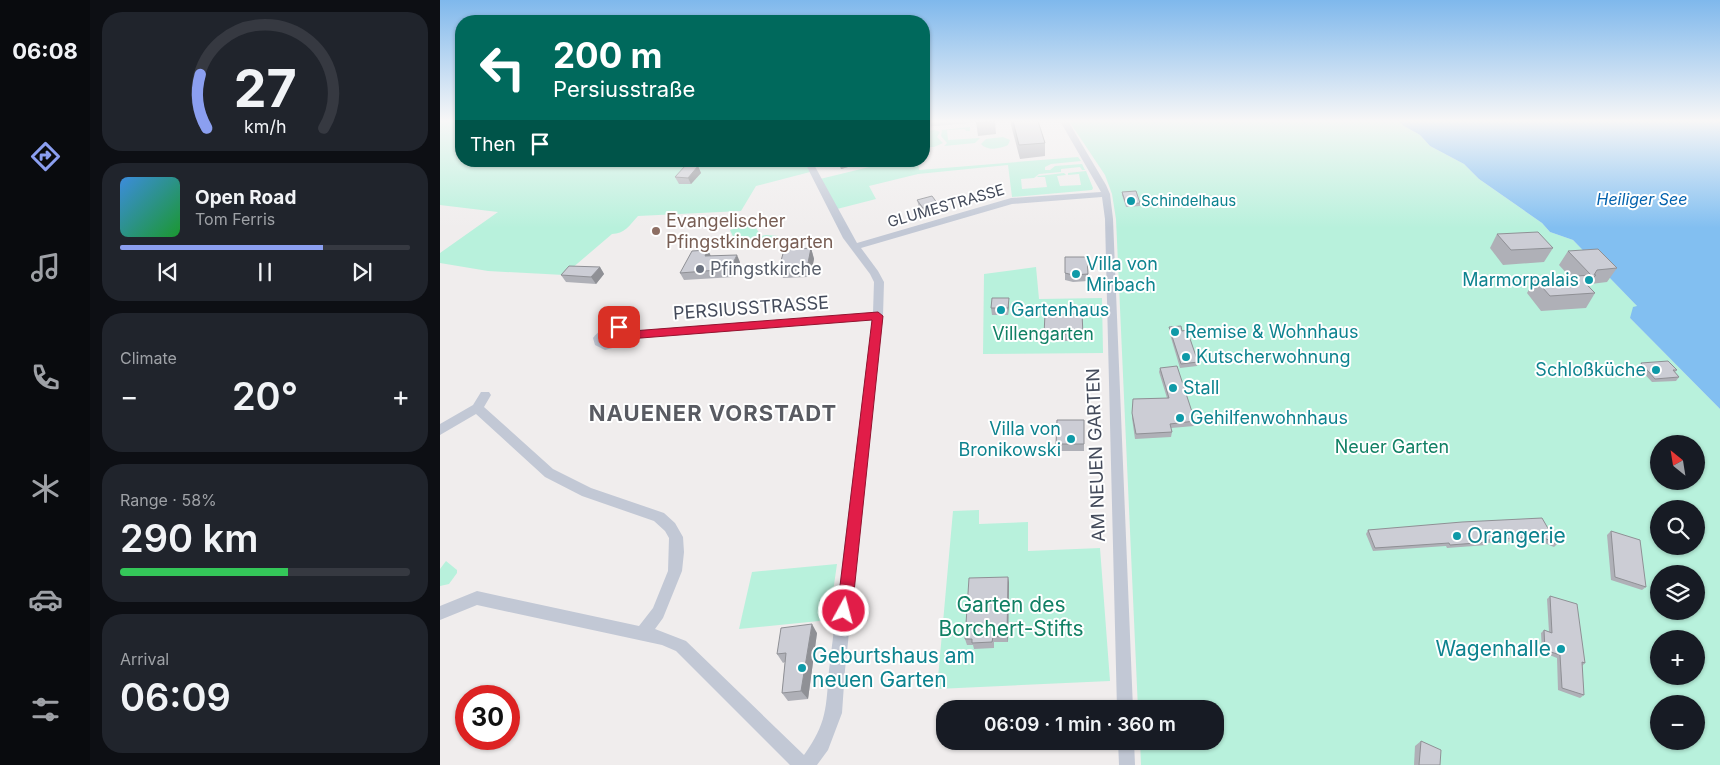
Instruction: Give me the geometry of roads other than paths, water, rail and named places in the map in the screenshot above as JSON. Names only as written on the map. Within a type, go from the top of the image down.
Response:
[{"type":"street","name":"AM NEUEN GARTEN","points":[[1085,157],[1106,194],[1109,229],[1125,700]]},
{"type":"street","points":[[807,765],[822,744],[834,713],[837,670],[878,316],[880,282],[848,238],[811,167]]},
{"type":"street","name":"GLUMESTRASSE","points":[[855,247],[1011,201],[1106,194]]},
{"type":"street","name":"PERSIUSSTRASSE","points":[[628,335],[878,316]]},
{"type":"street","points":[[440,430],[477,408],[484,395]]},
{"type":"street","points":[[477,408],[550,473],[587,492],[659,517],[670,526],[676,537],[677,552],[674,571],[658,613],[643,633]]},
{"type":"street","points":[[440,613],[477,598],[663,638],[681,646],[802,765]]},
{"type":"street","points":[[1126,750],[1127,765]]},
{"type":"water","name":"Heiliger See","points":[[1450,157],[1720,157],[1720,409],[1630,318],[1633,307],[1637,306],[1573,240],[1550,232],[1542,223],[1479,179],[1464,164]]},
{"type":"place","name":"Schindelhaus","points":[[1131,201]]},
{"type":"place","name":"Evangelischer Pfingstkindergarten","points":[[656,231]]},
{"type":"place","name":"Pfingstkirche","points":[[700,269]]},
{"type":"place","name":"Villa von Mirbach","points":[[1076,274]]},
{"type":"place","name":"Marmorpalais","points":[[1589,280]]},
{"type":"place","name":"Gartenhaus","points":[[1001,310]]},
{"type":"place","name":"Remise & Wohnhaus","points":[[1175,332]]},
{"type":"place","name":"Kutscherwohnung","points":[[1186,357]]},
{"type":"place","name":"Schloßküche","points":[[1656,370]]},
{"type":"place","name":"Stall","points":[[1173,388]]},
{"type":"place","name":"Gehilfenwohnhaus","points":[[1180,418]]},
{"type":"place","name":"Villa von Bronikowski","points":[[1071,439]]},
{"type":"place","name":"Orangerie","points":[[1457,536]]},
{"type":"place","name":"Wagenhalle","points":[[1561,649]]},
{"type":"place","name":"Geburtshaus am neuen Garten","points":[[802,668]]},
{"type":"district","name":"NAUENER VORSTADT","points":[[713,413]]},
{"type":"park label","name":"Villengarten","points":[[1043,334]]},
{"type":"park label","name":"Neuer Garten","points":[[1392,447]]},
{"type":"park label","name":"Garten des Borchert-Stifts","points":[[1011,617]]}]
